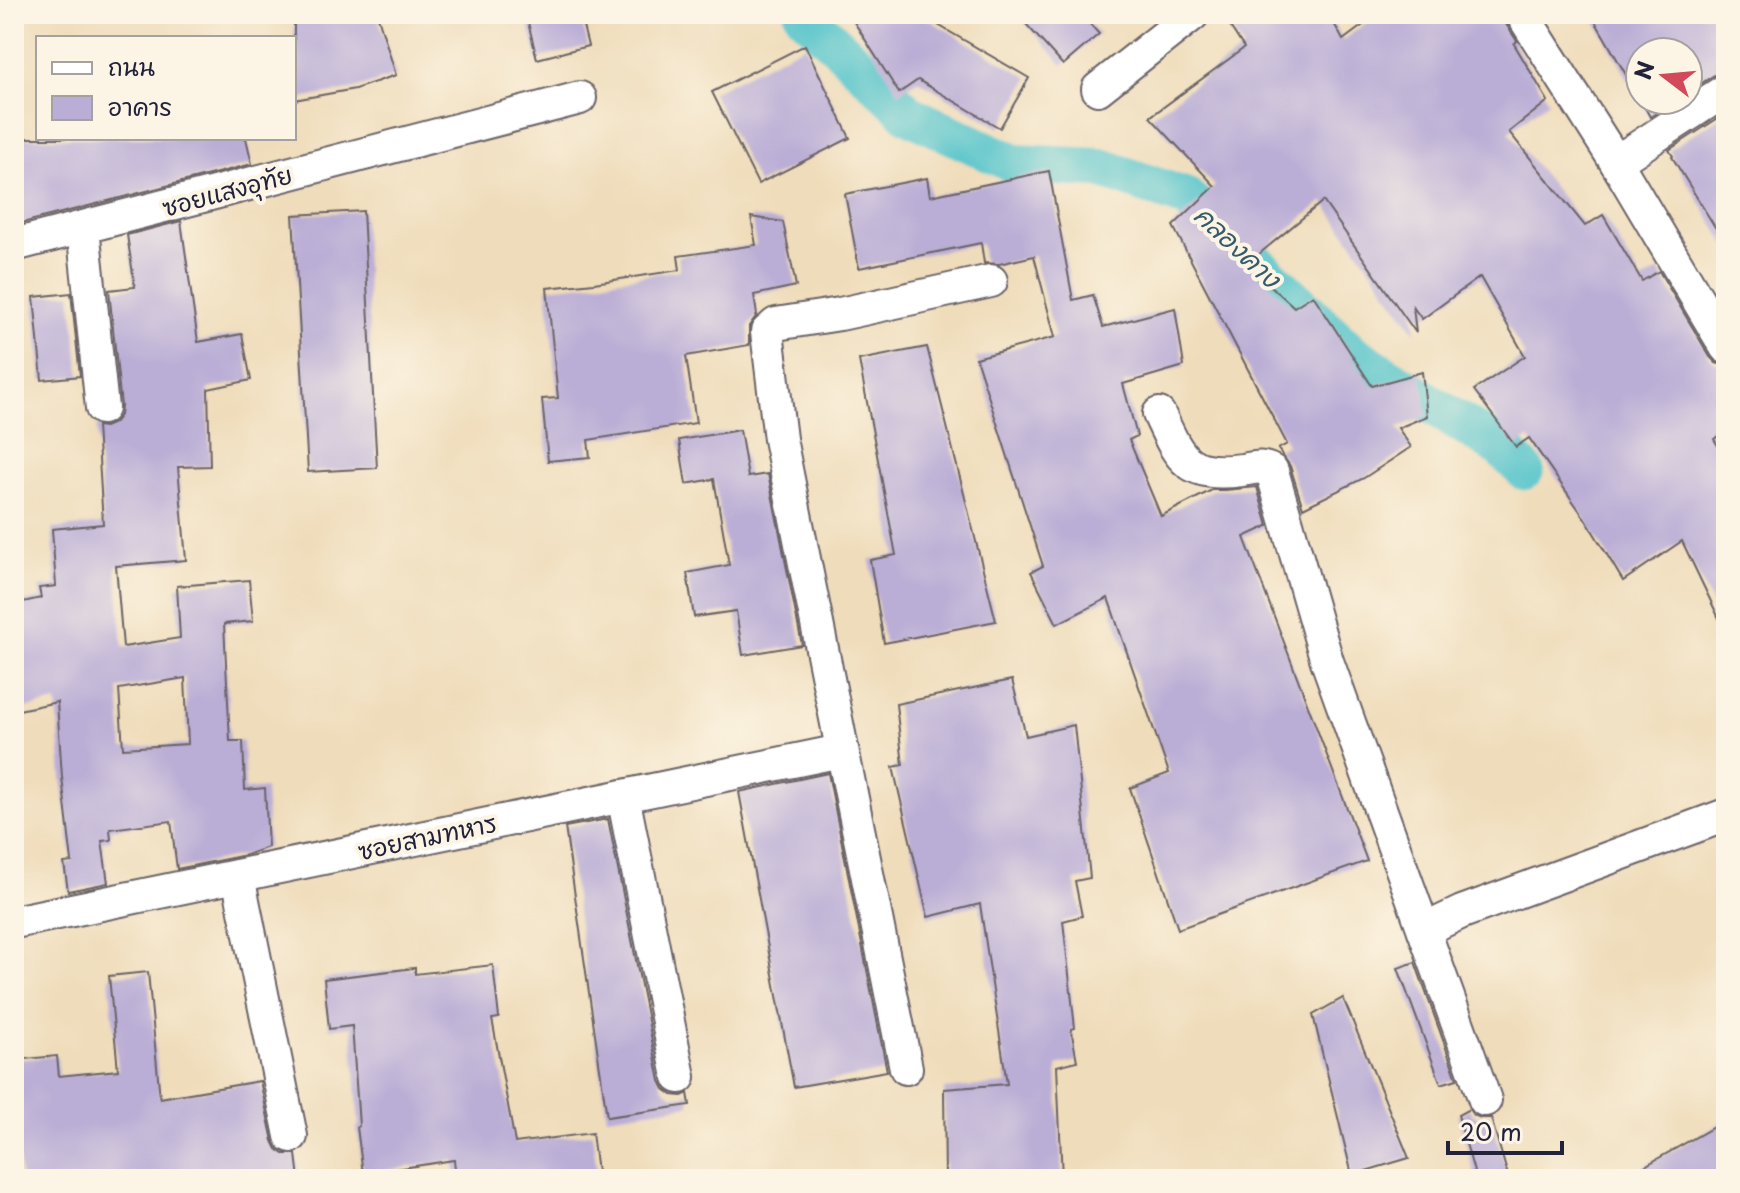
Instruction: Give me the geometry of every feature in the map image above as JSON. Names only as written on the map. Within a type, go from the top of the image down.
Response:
[{"type":"street","points":[[1098,89],[1193,14]]},
{"type":"street","points":[[1522,14],[1616,162],[1726,347]]},
{"type":"street","points":[[1616,162],[1726,90]]},
{"type":"street","name":"ซอยแสงอุทัย","points":[[14,245],[580,98]]},
{"type":"street","points":[[83,228],[102,408]]},
{"type":"street","points":[[906,1068],[780,439],[767,337],[769,329],[776,324],[840,314],[991,281]]},
{"type":"street","points":[[1159,414],[1175,448],[1184,460],[1199,469],[1240,470],[1256,466],[1272,471],[1327,661],[1485,1100]]},
{"type":"street","name":"ซอยสามทหาร","points":[[14,922],[841,751]]},
{"type":"street","points":[[623,796],[679,1077]]},
{"type":"street","points":[[1424,930],[1462,912],[1726,815]]},
{"type":"street","points":[[238,876],[291,1136]]},
{"type":"building","points":[[294,14],[377,14],[396,75],[355,89],[296,100]]},
{"type":"building","points":[[526,14],[580,14],[588,46],[537,59]]},
{"type":"building","points":[[849,14],[919,14],[1029,78],[1000,128],[918,80],[899,93]]},
{"type":"building","points":[[1017,14],[1081,14],[1099,34],[1063,65]]},
{"type":"building","points":[[1222,14],[1329,14],[1343,40],[1378,14],[1503,14],[1517,41],[1514,44],[1548,101],[1509,132],[1585,226],[1603,215],[1642,281],[1659,271],[1710,357],[1726,366],[1726,432],[1714,439],[1726,459],[1726,633],[1682,541],[1623,581],[1586,520],[1529,438],[1516,447],[1474,390],[1525,356],[1480,277],[1422,319],[1413,307],[1416,333],[1323,201],[1247,264],[1294,307],[1313,295],[1372,386],[1422,372],[1427,416],[1398,428],[1411,447],[1364,478],[1303,508],[1290,466],[1278,449],[1287,444],[1173,226],[1215,186],[1150,117],[1244,48]]},
{"type":"building","points":[[1591,14],[1726,14],[1726,71],[1704,82],[1704,36],[1624,36],[1624,71]]},
{"type":"building","points":[[805,45],[850,138],[758,184],[712,92]]},
{"type":"building","points":[[1726,113],[1726,245],[1669,150]]},
{"type":"building","points":[[14,138],[246,140],[252,164],[14,225]]},
{"type":"building","points":[[1049,171],[1073,300],[1093,295],[1103,327],[1175,308],[1184,366],[1123,384],[1137,436],[1129,440],[1161,516],[1212,490],[1257,487],[1268,526],[1244,537],[1367,861],[1178,929],[1130,788],[1169,773],[1108,598],[1057,624],[1031,572],[1043,566],[976,358],[1055,337],[1034,256],[999,264],[984,263],[981,243],[859,268],[845,194],[927,178],[930,196]]},
{"type":"building","points":[[363,211],[377,468],[308,472],[293,215]]},
{"type":"building","points":[[751,217],[783,222],[796,286],[754,295],[757,315],[749,326],[749,345],[686,356],[696,423],[588,440],[590,457],[548,461],[542,399],[558,398],[547,288],[680,270],[678,256],[756,245]]},
{"type":"building","points":[[181,221],[198,342],[242,334],[251,380],[208,389],[210,466],[178,467],[186,560],[116,566],[123,647],[180,638],[177,586],[249,580],[253,621],[224,624],[230,741],[243,741],[245,790],[265,788],[268,847],[246,855],[177,869],[171,821],[110,829],[111,840],[102,841],[108,883],[68,891],[64,863],[72,862],[57,702],[14,711],[14,604],[41,598],[39,588],[56,586],[52,529],[103,524],[97,426],[114,423],[120,415],[109,290],[135,287],[127,235]],"holes":[[[185,678],[188,744],[123,748],[119,689]]]},
{"type":"building","points":[[71,293],[80,376],[42,380],[34,297]]},
{"type":"building","points":[[927,347],[996,621],[884,643],[870,560],[896,555],[859,360]]},
{"type":"building","points":[[740,430],[748,477],[768,474],[802,645],[743,655],[736,611],[694,617],[687,573],[729,565],[714,479],[686,484],[679,440]]},
{"type":"building","points":[[1012,680],[1026,736],[1074,725],[1090,878],[1075,881],[1082,916],[1063,921],[1075,1028],[1071,1029],[1077,1061],[1057,1066],[1062,1179],[945,1179],[944,1089],[1007,1084],[980,904],[928,917],[893,767],[903,765],[896,704]]},
{"type":"building","points":[[828,773],[887,1071],[794,1087],[739,792]]},
{"type":"building","points":[[608,819],[660,1081],[672,1095],[688,1093],[690,1105],[607,1117],[565,827]]},
{"type":"building","points":[[1415,962],[1457,1079],[1441,1084],[1398,968]]},
{"type":"building","points":[[493,965],[499,1018],[492,1019],[515,1143],[592,1133],[598,1179],[456,1179],[454,1160],[363,1174],[357,1127],[352,1026],[329,1029],[324,979],[415,968],[415,974]]},
{"type":"building","points":[[148,972],[160,1098],[260,1081],[273,1141],[284,1154],[296,1154],[299,1179],[21,1179],[19,1154],[14,1155],[14,1060],[57,1056],[59,1076],[118,1070],[109,976]]},
{"type":"building","points":[[1343,998],[1409,1158],[1352,1175],[1313,1015]]},
{"type":"building","points":[[1469,1109],[1473,1115],[1491,1118],[1509,1179],[1476,1179],[1458,1115]]},
{"type":"building","points":[[1726,1120],[1726,1179],[1622,1179]]},
{"type":"waterway","name":"คลองคาง","points":[[804,14],[910,115],[1015,164],[1101,168],[1187,198],[1353,354],[1502,449],[1524,470]]}]
